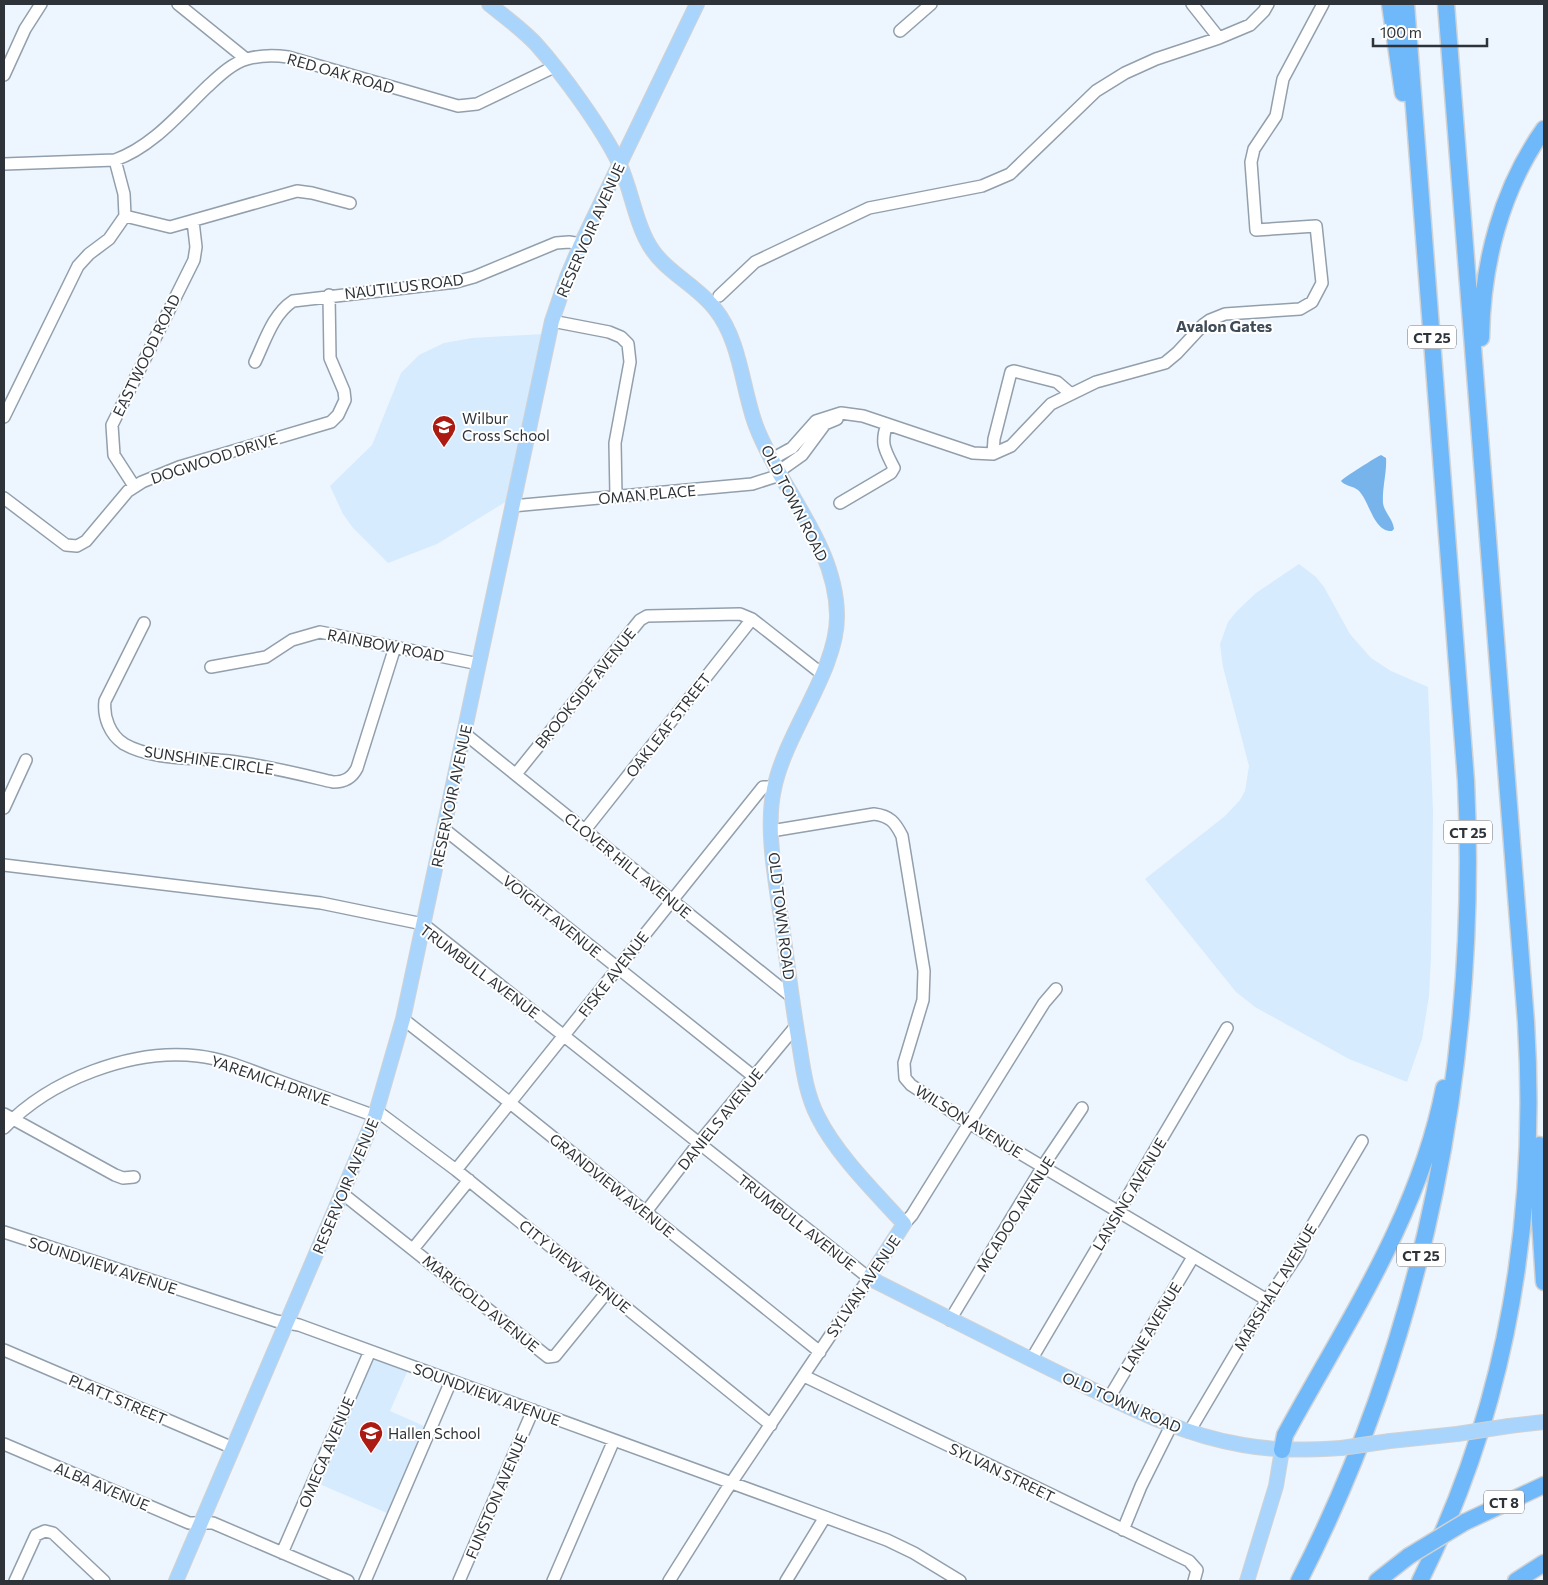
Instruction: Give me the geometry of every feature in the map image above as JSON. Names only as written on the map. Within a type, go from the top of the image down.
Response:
[{"type":"highway","points":[[1390,4],[1425,243]]},
{"type":"highway","name":"CT 25","points":[[1299,1581],[1336,1502],[1372,1415],[1418,1268],[1438,1183],[1454,1091],[1465,987],[1469,910],[1465,754],[1406,4]]},
{"type":"highway","name":"CT 25","points":[[1420,1581],[1453,1509],[1480,1435],[1500,1360],[1516,1284],[1526,1205],[1529,1145],[1529,1074],[1524,997],[1446,4]]},
{"type":"highway","points":[[1480,443],[1482,319],[1489,260],[1510,192],[1527,157],[1544,129]]},
{"type":"highway","points":[[1282,1450],[1285,1435],[1390,1245],[1421,1171],[1436,1125],[1444,1086],[1469,910]]},
{"type":"highway","points":[[1524,997],[1537,1084],[1540,1228],[1544,1282]]},
{"type":"highway","name":"CT 8","points":[[1376,1581],[1409,1556],[1465,1522],[1544,1485]]},
{"type":"highway","points":[[1516,1581],[1544,1563]]},
{"type":"main road","name":"OLD TOWN ROAD","points":[[489,4],[534,42],[554,66],[586,111],[619,164],[642,232],[652,250],[715,308],[724,324],[756,427],[779,474],[820,546],[827,564],[836,601],[835,639],[822,674],[790,743],[774,787],[771,830],[796,1026],[807,1087],[818,1118],[839,1149],[904,1224]]},
{"type":"main road","name":"RESERVOIR AVENUE","points":[[176,1581],[288,1323],[376,1113],[403,1020],[552,321],[566,277],[581,244],[697,4]]},
{"type":"main road","name":"SYLVAN AVENUE","points":[[869,1278],[904,1224]]},
{"type":"main road","name":"OLD TOWN ROAD","points":[[869,1278],[1031,1360],[1171,1426],[1241,1445],[1282,1450],[1341,1448],[1544,1422]]},
{"type":"main road","points":[[1247,1581],[1276,1486],[1282,1450]]},
{"type":"street","points":[[4,75],[25,29],[41,4]]},
{"type":"street","points":[[178,4],[246,59]]},
{"type":"street","points":[[900,30],[931,4]]},
{"type":"street","points":[[1192,4],[1219,38]]},
{"type":"street","points":[[719,296],[754,262],[851,215],[869,208],[982,186],[1010,174],[1096,91],[1125,73],[1156,59],[1219,38],[1250,25],[1264,11],[1268,4]]},
{"type":"street","points":[[772,459],[786,453],[816,421],[827,416],[853,414],[972,452],[993,454],[1011,446],[1051,404],[1096,382],[1165,362],[1177,353],[1203,325],[1217,317],[1225,314],[1300,309],[1312,302],[1321,290],[1322,283],[1316,226],[1256,230],[1251,162],[1254,149],[1276,116],[1283,79],[1324,4]]},
{"type":"street","name":"RED OAK ROAD","points":[[4,164],[115,160],[151,141],[215,80],[246,59],[266,55],[288,57],[458,106],[477,104],[554,66]]},
{"type":"street","points":[[4,417],[78,266],[89,254],[109,239],[125,216],[124,194],[115,160]]},
{"type":"street","points":[[125,216],[166,227],[193,222],[292,191],[304,191],[350,203]]},
{"type":"street","name":"EASTWOOD ROAD","points":[[134,486],[114,455],[111,439],[112,425],[194,260],[196,247],[193,222]]},
{"type":"street","name":"NAUTILUS ROAD","points":[[255,362],[282,308],[300,298],[464,280],[556,243],[569,242],[581,244]]},
{"type":"street","name":"DOGWOOD DRIVE","points":[[4,498],[66,545],[77,546],[86,541],[134,486],[179,467],[334,420],[345,400],[344,391],[330,358],[328,295]]},
{"type":"street","points":[[552,321],[609,332],[621,337],[628,344],[630,362],[615,443],[616,496]]},
{"type":"street","points":[[993,454],[994,439],[1011,372],[1014,371],[1057,382],[1071,394]]},
{"type":"street","points":[[779,474],[802,455],[825,424],[830,421],[847,417],[881,422]]},
{"type":"street","points":[[840,503],[891,473],[894,468],[883,444],[881,422]]},
{"type":"street","name":"OMAN PLACE","points":[[512,506],[752,484],[779,474]]},
{"type":"street","name":"BROOKSIDE AVENUE","points":[[516,774],[640,620],[647,616],[734,613],[752,619],[822,674]]},
{"type":"street","name":"OAKLEAF STREET","points":[[585,830],[752,619]]},
{"type":"street","name":"SUNSHINE CIRCLE","points":[[144,623],[105,701],[104,711],[109,727],[122,743],[153,754],[262,766],[333,782],[342,782],[351,777],[357,768],[395,647]]},
{"type":"street","name":"RAINBOW ROAD","points":[[211,667],[266,658],[292,640],[320,632],[478,664]]},
{"type":"street","name":"CLOVER HILL AVENUE","points":[[464,733],[792,997]]},
{"type":"street","points":[[4,808],[26,760]]},
{"type":"street","name":"FISKE AVENUE","points":[[456,1170],[763,787],[774,787]]},
{"type":"street","name":"WILSON AVENUE","points":[[771,830],[874,814],[887,816],[897,825],[902,836],[924,971],[923,1000],[903,1070],[905,1078],[918,1092],[1266,1300]]},
{"type":"street","name":"VOIGHT AVENUE","points":[[444,829],[616,968],[754,1076]]},
{"type":"street","name":"TRUMBULL AVENUE","points":[[4,865],[321,903],[423,924],[869,1278]]},
{"type":"street","name":"SYLVAN AVENUE","points":[[904,1224],[1044,1003],[1056,989]]},
{"type":"street","name":"GRANDVIEW AVENUE","points":[[403,1020],[509,1102],[820,1352]]},
{"type":"street","name":"DANIELS AVENUE","points":[[646,1213],[698,1144],[796,1026]]},
{"type":"street","name":"LANSING AVENUE","points":[[1031,1360],[1227,1028]]},
{"type":"street","name":"YAREMICH DRIVE","points":[[6,1121],[59,1085],[94,1070],[145,1058],[197,1056],[224,1061],[376,1113]]},
{"type":"street","name":"MCADOO AVENUE","points":[[950,1320],[1043,1166],[1082,1108]]},
{"type":"street","name":"CITY VIEW AVENUE","points":[[376,1113],[456,1170],[771,1425]]},
{"type":"street","points":[[6,1121],[115,1175],[134,1177]]},
{"type":"street","name":"MARSHALL AVENUE","points":[[1190,1432],[1266,1300],[1298,1254],[1302,1241],[1362,1141]]},
{"type":"street","points":[[413,1249],[468,1180]]},
{"type":"street","name":"MARIGOLD AVENUE","points":[[343,1194],[552,1358],[606,1292]]},
{"type":"street","name":"SOUNDVIEW AVENUE","points":[[4,1232],[299,1325],[825,1516],[887,1540],[960,1581]]},
{"type":"street","name":"LANE AVENUE","points":[[1109,1398],[1193,1257]]},
{"type":"street","name":"SYLVAN AVENUE","points":[[669,1581],[731,1483],[869,1278]]},
{"type":"street","name":"PLATT STREET","points":[[4,1350],[233,1448]]},
{"type":"street","name":"OMEGA AVENUE","points":[[282,1553],[370,1350]]},
{"type":"street","name":"SYLVAN STREET","points":[[804,1376],[1189,1560],[1196,1576]]},
{"type":"street","points":[[365,1581],[451,1380]]},
{"type":"street","name":"FUNSTON AVENUE","points":[[458,1581],[533,1410]]},
{"type":"street","points":[[1123,1530],[1141,1486],[1171,1426]]},
{"type":"street","points":[[553,1581],[614,1440]]},
{"type":"street","name":"ALBA AVENUE","points":[[4,1444],[189,1524],[213,1523],[348,1581]]},
{"type":"street","points":[[786,1581],[825,1516]]},
{"type":"street","points":[[15,1581],[36,1535],[45,1531],[53,1534],[104,1581]]},
{"type":"shaded area","name":"Wilbur Cross School","points":[[543,334],[507,501],[437,544],[388,563],[353,528],[343,514],[330,486],[372,445],[401,373],[419,355],[444,343],[472,338]]},
{"type":"shaded area","points":[[1299,564],[1316,577],[1324,587],[1350,634],[1371,658],[1391,671],[1428,687],[1433,812],[1429,996],[1422,1039],[1407,1082],[1349,1059],[1255,1007],[1236,992],[1145,879],[1225,816],[1240,800],[1245,791],[1249,766],[1223,667],[1220,644],[1228,622],[1236,612],[1256,593]]},
{"type":"shaded area","name":"Hallen School","points":[[375,1358],[408,1370],[390,1411],[424,1426],[387,1513],[317,1483],[371,1359]]},
{"type":"water","points":[[1381,455],[1386,458],[1383,503],[1393,525],[1394,529],[1392,531],[1380,527],[1358,490],[1341,481]]},
{"type":"place","name":"Wilbur Cross School","points":[[444,448]]},
{"type":"place","name":"Hallen School","points":[[371,1454]]},
{"type":"district","name":"Avalon Gates","points":[[1224,325]]}]
